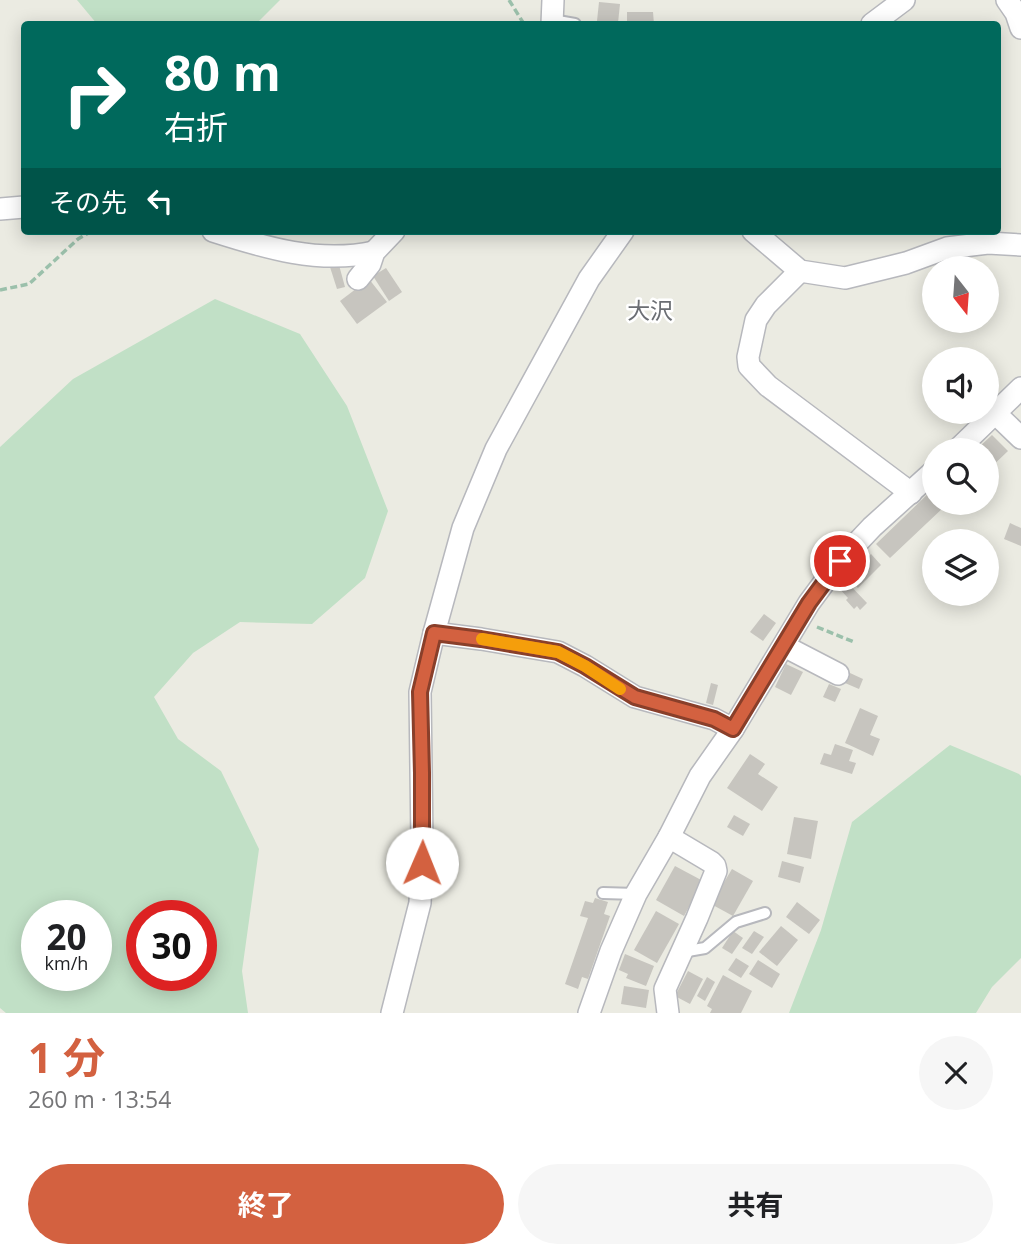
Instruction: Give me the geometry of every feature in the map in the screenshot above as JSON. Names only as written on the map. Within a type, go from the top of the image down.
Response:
[{"type":"street","points":[[876,21],[904,0]]},
{"type":"street","points":[[0,209],[21,207]]},
{"type":"street","points":[[226,235],[313,256],[354,256],[374,252]]},
{"type":"street","points":[[358,279],[370,264],[374,252],[390,235]]},
{"type":"street","points":[[392,1013],[421,903],[420,692],[463,528],[496,449],[589,279],[620,235]]},
{"type":"street","points":[[757,235],[800,271],[845,278],[906,263],[947,248],[988,243],[1021,245]]},
{"type":"street","points":[[800,271],[766,305],[756,320],[748,357],[749,366],[768,386],[911,493]]},
{"type":"street","points":[[999,409],[1021,388]]},
{"type":"street","points":[[999,417],[1021,438]]},
{"type":"street","points":[[969,438],[984,424]]},
{"type":"street","points":[[589,1013],[611,951],[636,894],[670,837],[700,776],[733,729],[809,603],[840,561],[872,527],[922,482]]},
{"type":"street","points":[[434,633],[558,652],[635,697],[714,719],[733,729]]},
{"type":"street","points":[[784,646],[838,674]]},
{"type":"street","points":[[668,1013],[665,989],[716,871],[711,862],[670,837]]},
{"type":"lane","points":[[603,893],[636,894]]},
{"type":"lane","points":[[682,952],[705,948],[736,922],[765,913]]},
{"type":"path","points":[[509,0],[522,21]]},
{"type":"path","points":[[0,290],[29,284],[85,235]]},
{"type":"path","points":[[799,620],[854,642]]},
{"type":"green space","points":[[77,0],[280,0],[259,21],[94,21]]},
{"type":"green space","points":[[215,299],[300,334],[347,406],[388,511],[365,578],[312,624],[240,622],[193,653],[154,697],[178,739],[221,771],[259,849],[242,971],[248,1013],[6,1013],[0,1008],[0,447],[73,379]]},
{"type":"green space","points":[[950,745],[1021,776],[1021,958],[992,987],[976,1013],[789,1013],[821,930],[852,822]]},
{"type":"building","points":[[599,2],[620,4],[618,21],[597,21]]},
{"type":"building","points":[[627,12],[653,12],[654,21],[627,21]]},
{"type":"building","points":[[339,265],[345,287],[337,289],[330,267]]},
{"type":"building","points":[[386,268],[402,292],[389,301],[373,276]]},
{"type":"building","points":[[369,279],[387,302],[357,324],[340,301]]},
{"type":"building","points":[[999,442],[1008,451],[999,460]]},
{"type":"building","points":[[922,500],[922,515],[935,515],[890,558],[876,544]]},
{"type":"building","points":[[1010,523],[1021,528],[1021,546],[1004,539]]},
{"type":"building","points":[[871,554],[881,565],[858,588],[847,577]]},
{"type":"building","points":[[845,580],[867,603],[860,610],[857,606],[854,609],[838,587]]},
{"type":"building","points":[[764,614],[776,623],[763,641],[750,632]]},
{"type":"building","points":[[786,664],[803,672],[791,695],[775,687]]},
{"type":"building","points":[[850,673],[863,679],[859,689],[845,683]]},
{"type":"building","points":[[711,683],[718,685],[713,705],[706,703]]},
{"type":"building","points":[[829,684],[841,689],[835,702],[823,697]]},
{"type":"building","points":[[860,708],[878,716],[870,735],[880,739],[873,756],[845,743]]},
{"type":"building","points":[[835,744],[853,750],[849,761],[856,763],[852,774],[820,764],[824,753],[831,755]]},
{"type":"building","points":[[750,754],[765,764],[758,774],[778,787],[762,811],[727,788]]},
{"type":"building","points":[[734,815],[750,824],[743,836],[727,827]]},
{"type":"building","points":[[794,817],[818,821],[811,859],[787,854]]},
{"type":"building","points":[[782,861],[804,867],[800,883],[778,877]]},
{"type":"building","points":[[675,866],[703,881],[684,916],[656,900]]},
{"type":"building","points":[[732,869],[753,881],[733,916],[711,904]]},
{"type":"building","points":[[595,898],[608,902],[604,914],[610,916],[588,979],[582,977],[578,989],[565,984],[588,918],[580,916],[585,901],[593,903]]},
{"type":"building","points":[[797,902],[820,920],[809,934],[786,917]]},
{"type":"building","points":[[656,911],[679,924],[657,963],[634,950]]},
{"type":"building","points":[[781,926],[798,940],[777,966],[759,952]]},
{"type":"building","points":[[733,931],[743,938],[732,954],[722,948]]},
{"type":"building","points":[[754,931],[764,937],[752,954],[742,948]]},
{"type":"building","points":[[625,954],[654,966],[646,986],[626,978],[628,974],[619,970]]},
{"type":"building","points":[[736,958],[749,966],[741,978],[728,970]]},
{"type":"building","points":[[758,960],[780,974],[772,988],[749,974]]},
{"type":"building","points":[[688,971],[703,979],[690,1004],[675,996]]},
{"type":"building","points":[[723,975],[752,991],[741,1013],[710,1013],[712,1009],[707,1006]]},
{"type":"building","points":[[707,977],[715,982],[705,1001],[697,996]]},
{"type":"building","points":[[624,986],[649,990],[646,1008],[621,1004]]},
{"type":"slow traffic","points":[[482,639],[558,652],[620,689]]},
{"type":"district","name":"大沢","points":[[650,310]]},
{"type":"route","points":[[422,863],[420,692],[434,633],[558,652],[635,697],[714,719],[733,729],[809,603],[840,561]]}]
